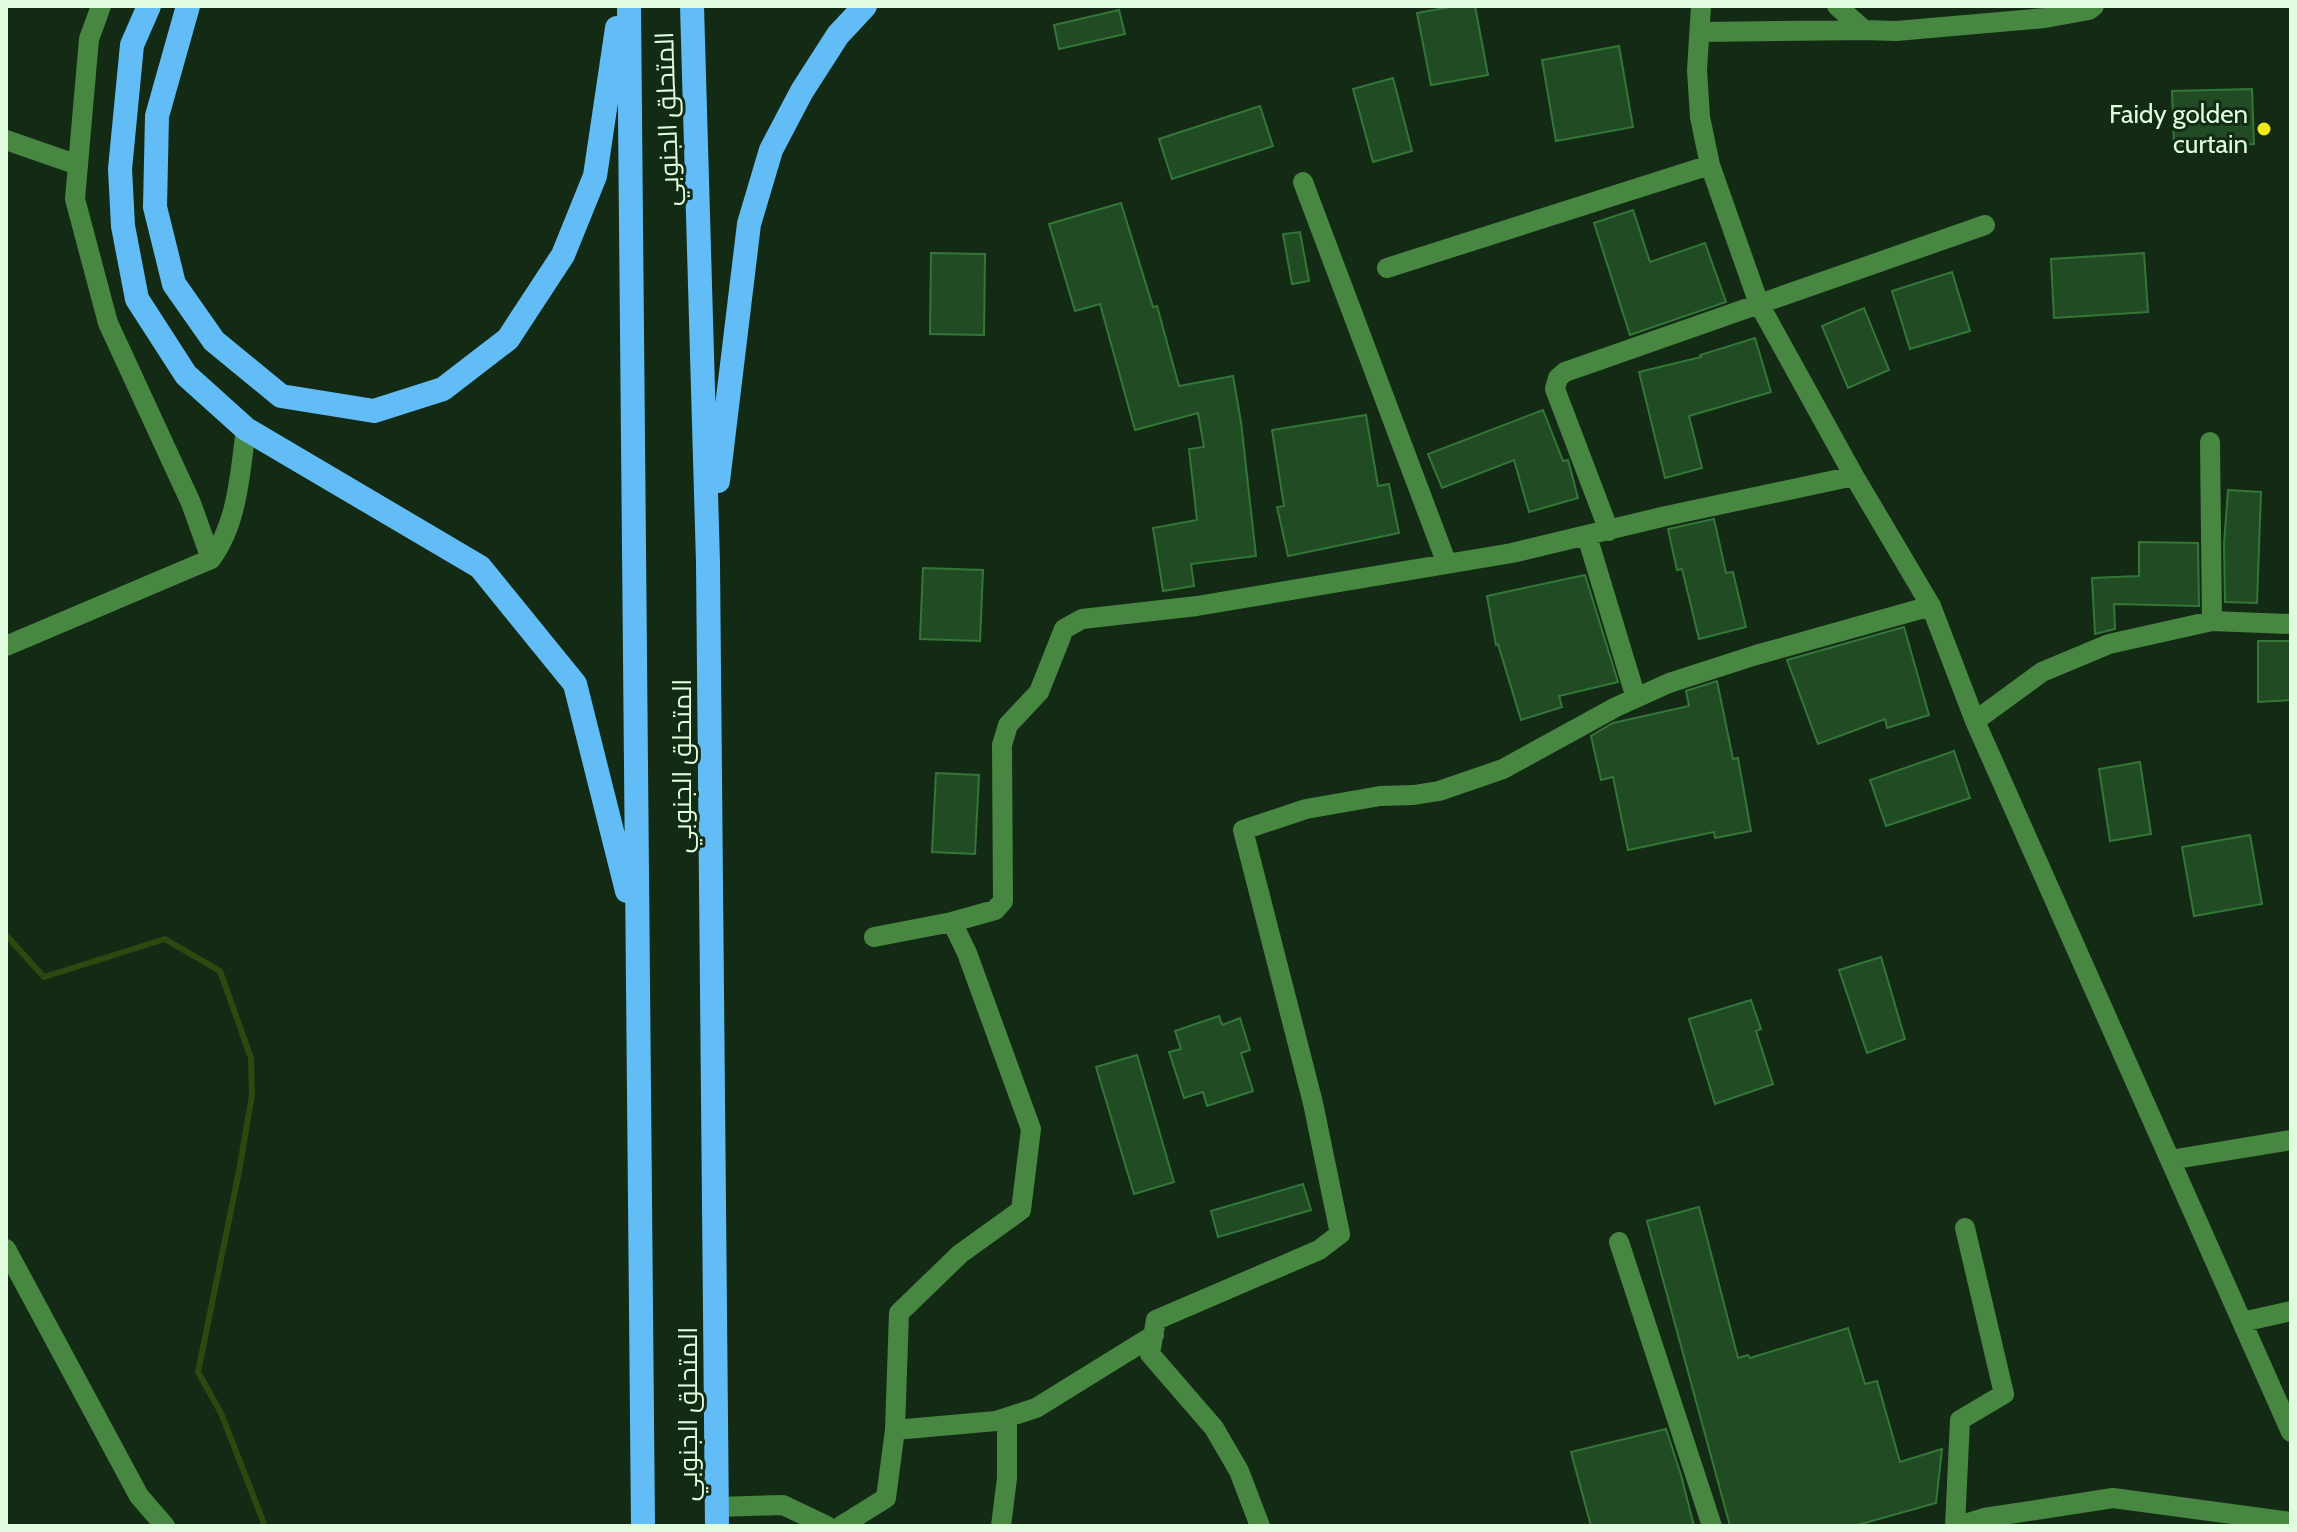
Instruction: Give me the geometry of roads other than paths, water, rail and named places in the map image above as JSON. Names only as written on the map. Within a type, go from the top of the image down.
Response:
[{"type":"highway","points":[[149,6],[132,45],[120,169],[123,226],[137,299],[186,375],[246,429],[480,567],[575,684],[604,790],[638,936]]},
{"type":"highway","points":[[188,6],[157,116],[155,207],[174,284],[214,341],[281,396],[374,411],[443,389],[508,339],[563,255],[595,176],[620,6]]},
{"type":"highway","name":"المتحلق الجنوبي","points":[[629,6],[643,1526]]},
{"type":"highway","name":"المتحلق الجنوبي","points":[[692,6],[708,563],[716,1517]]},
{"type":"highway","points":[[708,563],[749,224],[771,150],[802,91],[838,35],[865,6]]},
{"type":"street","points":[[101,6],[89,39],[75,199],[108,323],[191,503],[211,559]]},
{"type":"street","points":[[1701,6],[1697,70],[1700,117],[1710,165],[1759,304],[1854,476],[1931,606],[1975,721],[2291,1432]]},
{"type":"street","points":[[1700,32],[1896,31],[2045,18],[2089,10],[2094,6]]},
{"type":"street","points":[[1840,8],[1864,30]]},
{"type":"street","points":[[6,140],[78,165]]},
{"type":"street","points":[[1387,268],[1710,165]]},
{"type":"street","points":[[1303,182],[1447,564]]},
{"type":"street","points":[[1609,531],[1555,389],[1558,378],[1565,372],[1985,225]]},
{"type":"street","points":[[6,646],[211,559],[222,545],[237,495],[246,429]]},
{"type":"street","points":[[2210,442],[2212,621]]},
{"type":"street","points":[[874,937],[995,910],[1003,901],[1002,745],[1008,725],[1039,692],[1064,629],[1082,619],[1197,606],[1512,553],[1854,476]]},
{"type":"street","points":[[1587,536],[1636,698]]},
{"type":"street","points":[[1260,1526],[1239,1471],[1214,1428],[1150,1354],[1156,1320],[1319,1250],[1340,1234],[1313,1103],[1243,830],[1306,809],[1380,796],[1439,791],[1503,769],[1669,683],[1931,606]]},
{"type":"street","points":[[1975,721],[2042,672],[2109,644],[2212,621],[2291,624]]},
{"type":"street","points":[[841,1526],[886,1498],[895,1430],[899,1313],[960,1254],[1021,1210],[1031,1129],[967,953],[952,922]]},
{"type":"street","points":[[2170,1160],[2291,1140]]},
{"type":"street","points":[[1965,1228],[2004,1394],[1960,1420],[1956,1526],[1984,1518],[2113,1498],[2291,1522]]},
{"type":"street","points":[[1619,1242],[1712,1526]]},
{"type":"street","points":[[6,1249],[139,1496],[165,1526]]},
{"type":"street","points":[[2242,1322],[2291,1311]]},
{"type":"street","points":[[895,1430],[996,1421],[1036,1408],[1154,1335]]},
{"type":"street","points":[[1001,1526],[1007,1478],[1007,1418]]},
{"type":"street","points":[[716,1517],[783,1505],[827,1526]]},
{"type":"waterway","points":[[6,935],[44,977],[165,939],[220,971],[251,1058],[252,1095],[198,1372],[221,1413],[265,1526]]},
{"type":"place","name":"Faidy golden curtain","points":[[2264,129]]}]
